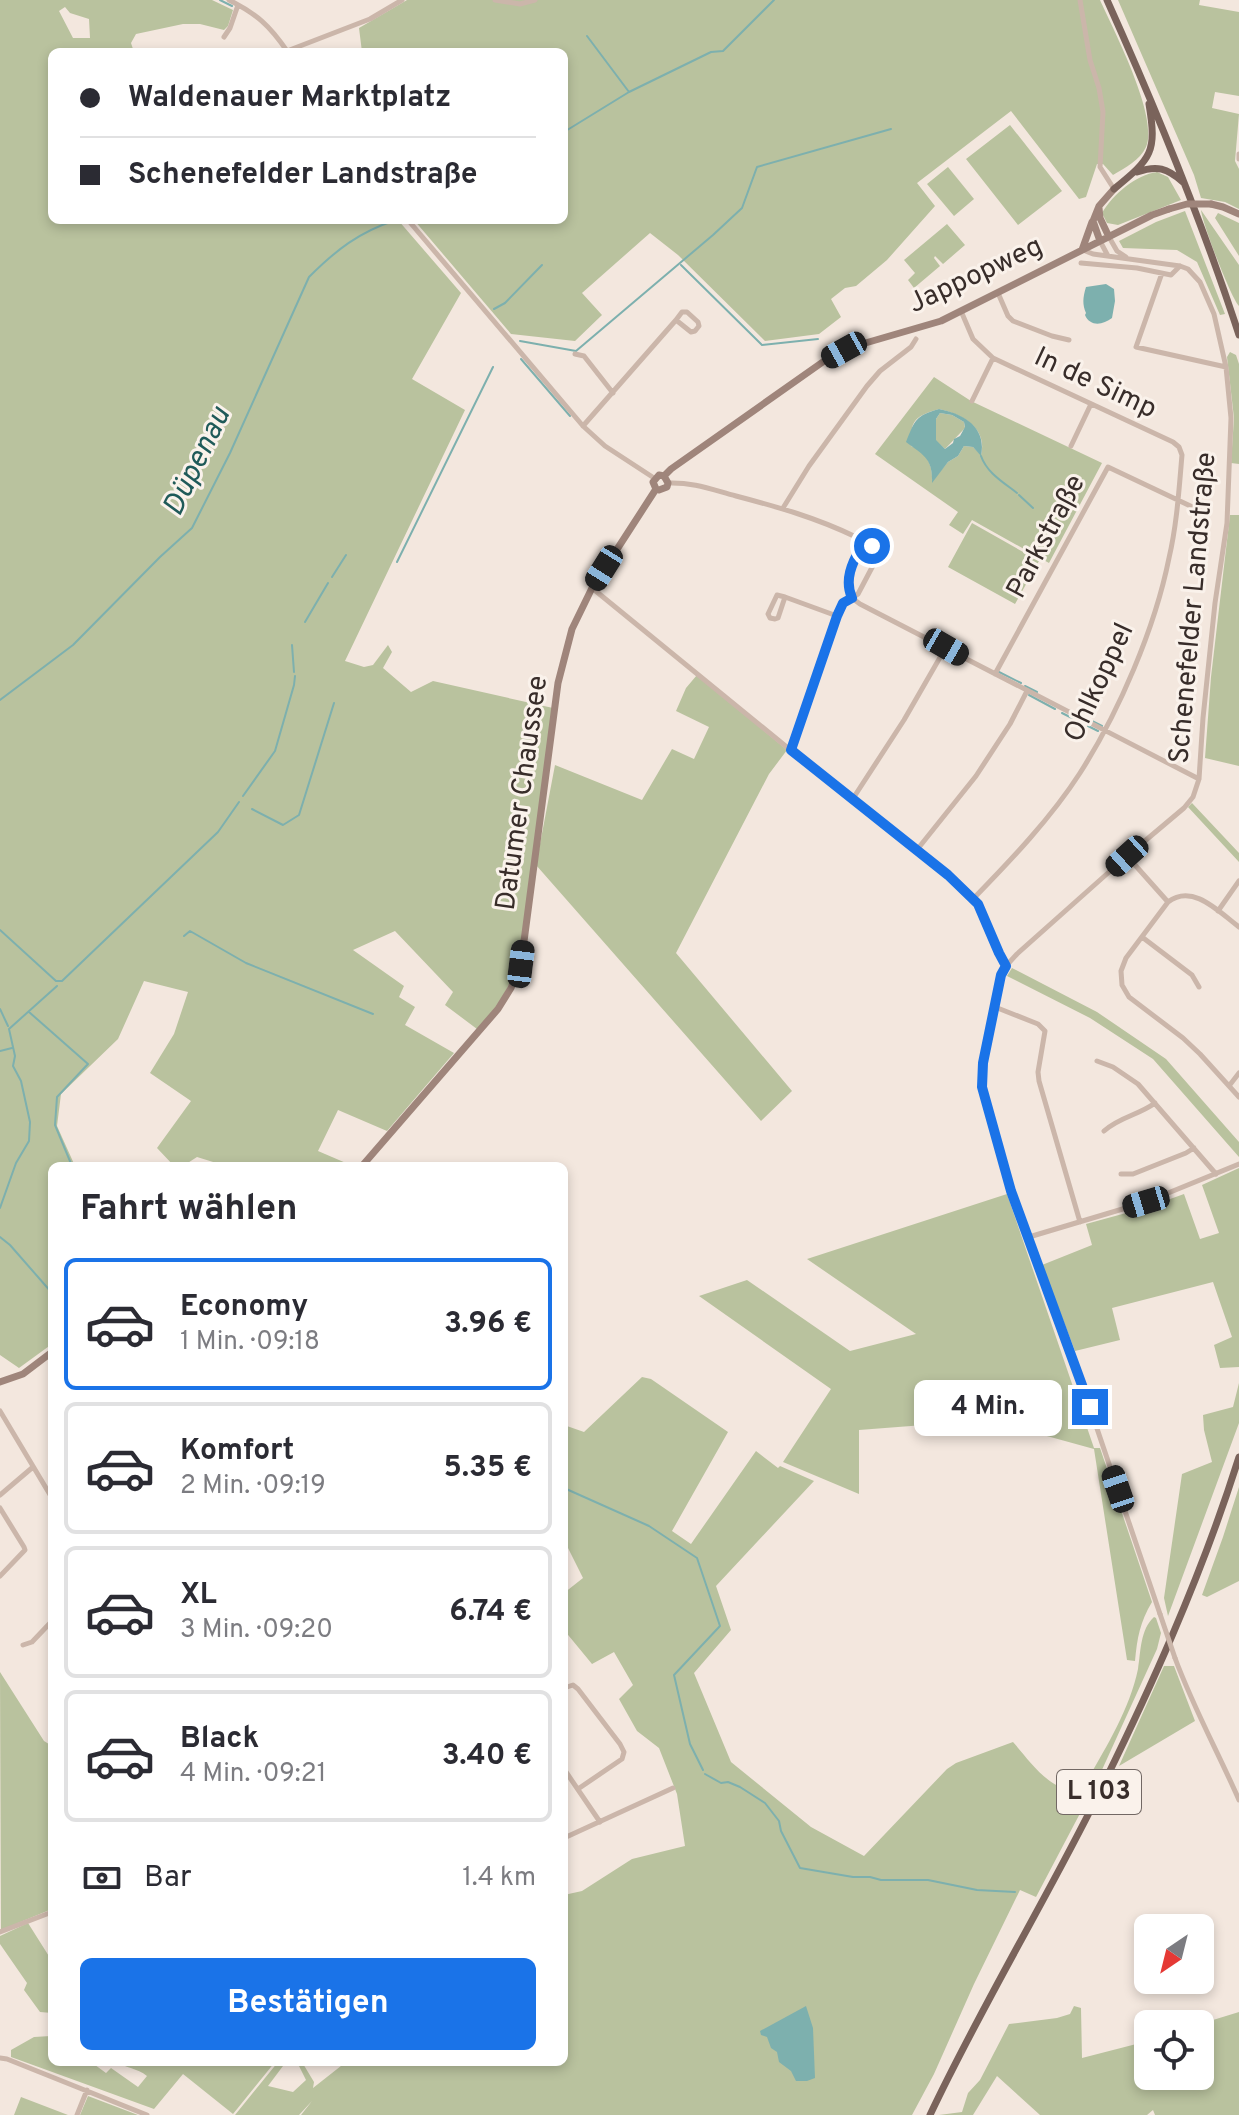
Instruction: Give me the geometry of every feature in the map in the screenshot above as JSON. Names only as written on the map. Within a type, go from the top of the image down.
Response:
[{"type":"main road","points":[[1107,0],[1185,184],[1239,335]]},
{"type":"main road","points":[[1114,189],[1135,173],[1148,157],[1154,133],[1146,90]]},
{"type":"main road","points":[[1135,173],[1162,167],[1185,184]]},
{"type":"main road","points":[[1225,292],[1239,308]]},
{"type":"main road","name":"L 103","points":[[930,2115],[1091,1810],[1125,1739],[1189,1595],[1239,1457]]},
{"type":"street","points":[[229,0],[257,15],[284,48]]},
{"type":"street","points":[[297,48],[370,19],[402,0]]},
{"type":"street","points":[[495,0],[520,4],[535,0]]},
{"type":"street","points":[[1080,0],[1103,112],[1100,167],[1114,189],[1099,206],[1082,250],[1180,266]]},
{"type":"street","points":[[224,37],[238,5]]},
{"type":"street","name":"Jappopweg","points":[[666,480],[683,461],[827,359],[862,344],[923,328],[1169,209],[1194,203],[1211,204],[1239,214]]},
{"type":"street","points":[[1099,206],[1100,218],[1109,237],[1117,251],[1127,258]]},
{"type":"street","points":[[1093,221],[1108,256]]},
{"type":"street","points":[[411,224],[583,426],[606,447],[654,478]]},
{"type":"street","name":"Jappopweg","points":[[1081,263],[1110,264],[1162,273]]},
{"type":"street","points":[[1180,266],[1171,275],[1162,273],[1136,347],[1226,367]]},
{"type":"street","name":"Schenefelder Landstraße","points":[[1006,966],[1189,803],[1199,779],[1215,603],[1227,523],[1231,418],[1226,367],[1214,314],[1200,282],[1188,269],[1180,266]]},
{"type":"street","points":[[998,293],[1013,321],[1069,340]]},
{"type":"street","name":"In de Simp","points":[[961,311],[973,339],[993,358],[1179,447]]},
{"type":"street","points":[[583,426],[682,312],[687,312],[699,326],[691,332],[676,320]]},
{"type":"street","points":[[783,508],[809,466],[867,386],[916,339]]},
{"type":"street","points":[[575,354],[584,356],[613,393]]},
{"type":"street","name":"In de Simp","points":[[972,401],[993,358]]},
{"type":"street","name":"Parkstraße","points":[[1071,446],[1091,404]]},
{"type":"street","name":"Ohlkoppel","points":[[973,899],[1057,805],[1080,773],[1126,689],[1152,618],[1169,558],[1178,500],[1182,455],[1179,447]]},
{"type":"street","name":"Parkstraße","points":[[995,674],[1105,469],[1112,467],[1201,511]]},
{"type":"street","points":[[654,478],[659,475],[666,480],[783,508],[831,525],[875,549],[877,558],[858,594],[843,603],[837,616],[791,750]]},
{"type":"street","points":[[654,478],[656,489],[664,490],[666,480]]},
{"type":"street","name":"Datumer Chaussee","points":[[365,1162],[498,1009],[511,988],[521,964],[558,683],[575,621],[592,588],[656,489]]},
{"type":"street","points":[[858,539],[861,547],[849,575],[849,591],[860,604],[1199,779]]},
{"type":"street","points":[[861,547],[868,545]]},
{"type":"street","points":[[592,588],[948,875],[978,904],[1006,966],[1001,975],[983,1063],[982,1087],[1011,1191],[1071,1352],[1175,1658],[1195,1709],[1239,1800]]},
{"type":"street","points":[[785,597],[778,618],[770,618],[768,614],[777,595],[785,597],[837,616]]},
{"type":"street","points":[[852,800],[904,720],[946,647]]},
{"type":"street","points":[[916,851],[976,776],[1010,724],[1027,691]]},
{"type":"street","points":[[1127,856],[1168,902]]},
{"type":"street","points":[[1218,911],[1239,881]]},
{"type":"street","points":[[1239,927],[1202,899],[1191,895],[1174,898],[1123,964],[1121,978],[1125,992],[1183,1038],[1239,1097]]},
{"type":"street","points":[[1142,937],[1192,975],[1199,987]]},
{"type":"street","points":[[995,1007],[1038,1024],[1045,1031],[1039,1081],[1080,1222]]},
{"type":"street","points":[[1097,1061],[1132,1078],[1216,1174]]},
{"type":"street","points":[[1229,1086],[1239,1073]]},
{"type":"street","points":[[1104,1131],[1113,1123],[1155,1103]]},
{"type":"street","points":[[1121,1174],[1133,1174],[1194,1148]]},
{"type":"street","points":[[1028,1237],[1146,1202],[1239,1164]]},
{"type":"street","points":[[0,1382],[23,1374],[48,1355]]},
{"type":"street","points":[[0,1411],[48,1490]]},
{"type":"street","points":[[0,1495],[33,1467]]},
{"type":"street","points":[[0,1508],[25,1550],[0,1576]]},
{"type":"street","points":[[23,1645],[32,1642],[48,1625]]},
{"type":"street","points":[[568,1687],[573,1685],[578,1689],[624,1752],[622,1759],[578,1789]]},
{"type":"street","points":[[568,1775],[600,1822]]},
{"type":"street","points":[[568,1836],[673,1788]]},
{"type":"street","points":[[0,1932],[48,1914]]},
{"type":"street","points":[[0,2058],[147,2115]]},
{"type":"street","points":[[77,2115],[87,2090]]},
{"type":"green space","points":[[0,0],[212,0],[233,10],[224,30],[200,24],[183,24],[136,34],[131,43],[133,48],[48,48],[48,224],[401,224],[461,293],[412,379],[465,410],[345,661],[364,667],[373,665],[388,645],[392,652],[383,668],[411,692],[433,681],[553,708],[520,964],[496,1009],[477,1029],[445,1005],[453,992],[395,931],[353,950],[404,986],[399,997],[415,1007],[405,1025],[454,1053],[387,1131],[338,1110],[318,1151],[344,1162],[213,1162],[197,1157],[189,1162],[170,1162],[157,1148],[191,1101],[150,1073],[174,1034],[188,992],[144,981],[118,1039],[61,1094],[57,1126],[73,1162],[48,1162],[48,1347],[19,1368],[0,1355]],"holes":[[[65,7],[70,13],[89,19],[90,38],[73,38],[59,11]]]},
{"type":"green space","points":[[407,0],[1100,0],[1141,95],[1148,133],[1143,152],[1113,175],[1103,164],[1097,164],[1086,197],[1079,199],[1011,111],[917,183],[935,206],[887,260],[856,286],[845,288],[831,299],[841,317],[819,334],[765,341],[678,255],[650,233],[582,293],[602,315],[575,341],[511,334],[417,224],[568,224],[568,48],[362,48],[359,28]]},
{"type":"green space","points":[[1118,0],[1200,0],[1199,5],[1239,12],[1239,96],[1215,92],[1212,108],[1239,114],[1235,161],[1239,169],[1239,209],[1225,202],[1201,198],[1194,175]]},
{"type":"green space","points":[[1010,125],[1062,191],[1018,225],[966,159]]},
{"type":"green space","points":[[948,167],[974,199],[954,216],[927,184]]},
{"type":"green space","points":[[1157,172],[1168,177],[1181,200],[1118,225],[1107,223],[1102,213],[1112,199],[1133,181]]},
{"type":"green space","points":[[1201,210],[1239,265],[1239,306],[1217,259]]},
{"type":"green space","points":[[1185,211],[1225,314],[1220,315],[1197,262],[1177,250],[1123,248],[1119,241]]},
{"type":"green space","points":[[1218,213],[1239,223],[1239,256],[1215,218]]},
{"type":"green space","points":[[947,224],[965,245],[943,264],[935,256],[940,266],[914,288],[908,280],[915,273],[904,260]]},
{"type":"green space","points":[[1230,352],[1236,355],[1239,364],[1239,464],[1231,463],[1234,418],[1227,357]]},
{"type":"green space","points":[[934,377],[971,401],[1102,463],[1049,563],[972,520],[963,534],[949,525],[958,512],[875,454]],"holes":[[[939,409],[948,411],[977,430],[981,437],[981,455],[973,447],[964,446],[932,481],[928,459],[911,446],[913,425],[924,414]]]},
{"type":"green space","points":[[940,413],[964,422],[965,428],[945,449],[936,441],[936,419]]},
{"type":"green space","points":[[1230,515],[1239,515],[1239,766],[1205,758]]},
{"type":"green space","points":[[972,523],[1039,561],[1015,604],[948,567]]},
{"type":"green space","points":[[697,675],[787,750],[769,774],[676,953],[792,1091],[761,1121],[536,865],[555,765],[642,800],[672,749],[694,759],[709,727],[676,711],[686,688]]},
{"type":"green space","points":[[1192,803],[1239,853],[1239,862],[1188,807]]},
{"type":"green space","points":[[1012,968],[1097,1012],[1166,1059],[1239,1142],[1239,1157],[1153,1059],[1090,1018],[1007,976]]},
{"type":"green space","points":[[1239,1168],[1239,1367],[1220,1368],[1214,1345],[1232,1337],[1213,1282],[1112,1308],[1120,1340],[1075,1351],[1042,1265],[1092,1245],[1086,1224],[1184,1194],[1200,1239],[1219,1233],[1202,1185]]},
{"type":"green space","points":[[1007,1194],[1094,1448],[1100,1448],[1152,1602],[1140,1630],[1135,1661],[1127,1660],[1094,1449],[989,1420],[859,1430],[859,1494],[783,1462],[831,1389],[699,1296],[747,1280],[850,1351],[916,1334],[807,1259]]},
{"type":"green space","points":[[642,1377],[651,1379],[728,1432],[672,1531],[691,1544],[756,1451],[778,1468],[780,1466],[814,1481],[716,1586],[731,1630],[694,1673],[731,1762],[811,1827],[864,1856],[947,1769],[1013,1742],[1035,1768],[1053,1783],[1072,1790],[1083,1788],[1122,1716],[1134,1685],[1144,1634],[1154,1617],[1161,1633],[1157,1649],[1096,1783],[1036,1897],[1020,1890],[912,2115],[301,2115],[312,2101],[299,2115],[235,2115],[275,2066],[283,2066],[268,2086],[293,2092],[306,2080],[299,2066],[304,2066],[314,2082],[313,2088],[341,2066],[568,2066],[568,1894],[582,1891],[632,1859],[685,1846],[677,1794],[659,1748],[637,1731],[619,1699],[633,1685],[614,1652],[592,1664],[568,1635],[568,1590],[583,1578],[568,1548],[568,1426],[584,1432]]},
{"type":"green space","points":[[1239,1383],[1239,1423],[1168,1616],[1164,1598],[1182,1474],[1212,1462],[1203,1415],[1233,1407]]},
{"type":"green space","points":[[1239,1487],[1239,1581],[1207,1597],[1202,1595]]},
{"type":"green space","points":[[1164,1666],[1174,1666],[1195,1721],[1119,1766]]},
{"type":"green space","points":[[0,1672],[48,1744],[48,1911],[1,1930]]},
{"type":"green space","points":[[28,1923],[48,1955],[48,2013],[40,2012],[24,1990],[27,1983],[0,1944],[0,1936]]},
{"type":"green space","points":[[1074,2006],[1081,2008],[1082,2058],[1134,2045],[1134,2090],[1214,2090],[1214,2020],[1239,2012],[1239,2115],[1155,2115],[1153,2110],[1147,2115],[1040,2115],[997,2076],[973,2115],[939,2115],[962,2112],[968,2093],[980,2080],[1009,2024],[1070,2014]]},
{"type":"green space","points":[[48,2036],[48,2066],[96,2066],[106,2073],[111,2068],[138,2087],[147,2076],[126,2066],[272,2066],[233,2114],[183,2074],[154,2109],[11,2057],[11,2050],[34,2037]]},
{"type":"green space","points":[[88,2096],[138,2115],[80,2115]]},
{"type":"green space","points":[[21,2097],[68,2115],[14,2115]]},
{"type":"water","points":[[1106,284],[1114,289],[1112,318],[1093,323],[1085,315],[1083,300],[1086,287]]},
{"type":"water","points":[[939,409],[965,418],[977,430],[982,446],[981,456],[973,447],[964,446],[932,483],[929,462],[906,442],[917,420]],"holes":[[[940,413],[964,422],[965,427],[945,449],[936,440],[936,419]]]},
{"type":"water","points":[[806,2006],[813,2028],[815,2078],[796,2081],[791,2071],[779,2062],[777,2052],[760,2031]]},
{"type":"waterway","points":[[220,0],[232,6]]},
{"type":"waterway","name":"Düpenau","points":[[568,130],[629,92],[711,52],[723,51],[774,0]]},
{"type":"waterway","points":[[587,36],[629,92]]},
{"type":"waterway","points":[[520,341],[576,351],[742,208],[757,167],[891,129]]},
{"type":"waterway","name":"Düpenau","points":[[0,700],[73,645],[192,528],[230,453],[309,277],[349,243],[386,224]]},
{"type":"waterway","points":[[494,309],[505,303],[542,265]]},
{"type":"waterway","points":[[681,265],[762,345],[818,339]]},
{"type":"waterway","points":[[521,359],[570,416]]},
{"type":"waterway","points":[[397,562],[493,367]]},
{"type":"waterway","points":[[981,456],[991,472],[1017,493]]},
{"type":"waterway","points":[[1019,495],[1033,508]]},
{"type":"waterway","points":[[332,577],[346,555]]},
{"type":"waterway","points":[[305,622],[328,583]]},
{"type":"waterway","points":[[292,645],[294,672]]},
{"type":"waterway","points":[[999,672],[1021,683]]},
{"type":"waterway","points":[[243,796],[275,751],[295,676]]},
{"type":"waterway","points":[[1025,686],[1037,692]]},
{"type":"waterway","points":[[1029,695],[1055,709]]},
{"type":"waterway","points":[[252,809],[283,825],[299,815],[334,703]]},
{"type":"waterway","points":[[1062,713],[1080,722]]},
{"type":"waterway","points":[[1086,718],[1102,726]]},
{"type":"waterway","points":[[1088,726],[1098,731]]},
{"type":"waterway","points":[[0,930],[56,981],[62,981],[218,832],[239,802]]},
{"type":"waterway","points":[[184,936],[190,931],[246,963],[373,1014]]},
{"type":"waterway","points":[[0,1208],[16,1163],[29,1141],[30,1122],[21,1081],[13,1066],[15,1056],[9,1029],[57,986]]},
{"type":"waterway","points":[[0,1009],[8,1026]]},
{"type":"waterway","points":[[29,1012],[88,1064],[57,1097],[55,1125],[70,1162]]},
{"type":"waterway","points":[[0,1051],[12,1048]]},
{"type":"waterway","points":[[0,1237],[48,1288]]},
{"type":"waterway","points":[[568,1490],[649,1526],[697,1558],[720,1626],[674,1675],[690,1744],[703,1770]]},
{"type":"waterway","points":[[705,1774],[721,1783],[728,1782],[740,1787],[765,1803],[779,1821],[800,1868],[853,1877],[928,1880],[977,1890],[1015,1892]]},
{"type":"route","points":[[872,546],[861,547],[852,563],[848,583],[852,598],[843,603],[837,616],[791,750],[948,875],[978,904],[1006,966],[1001,975],[983,1063],[982,1087],[1011,1191],[1090,1407]]}]
